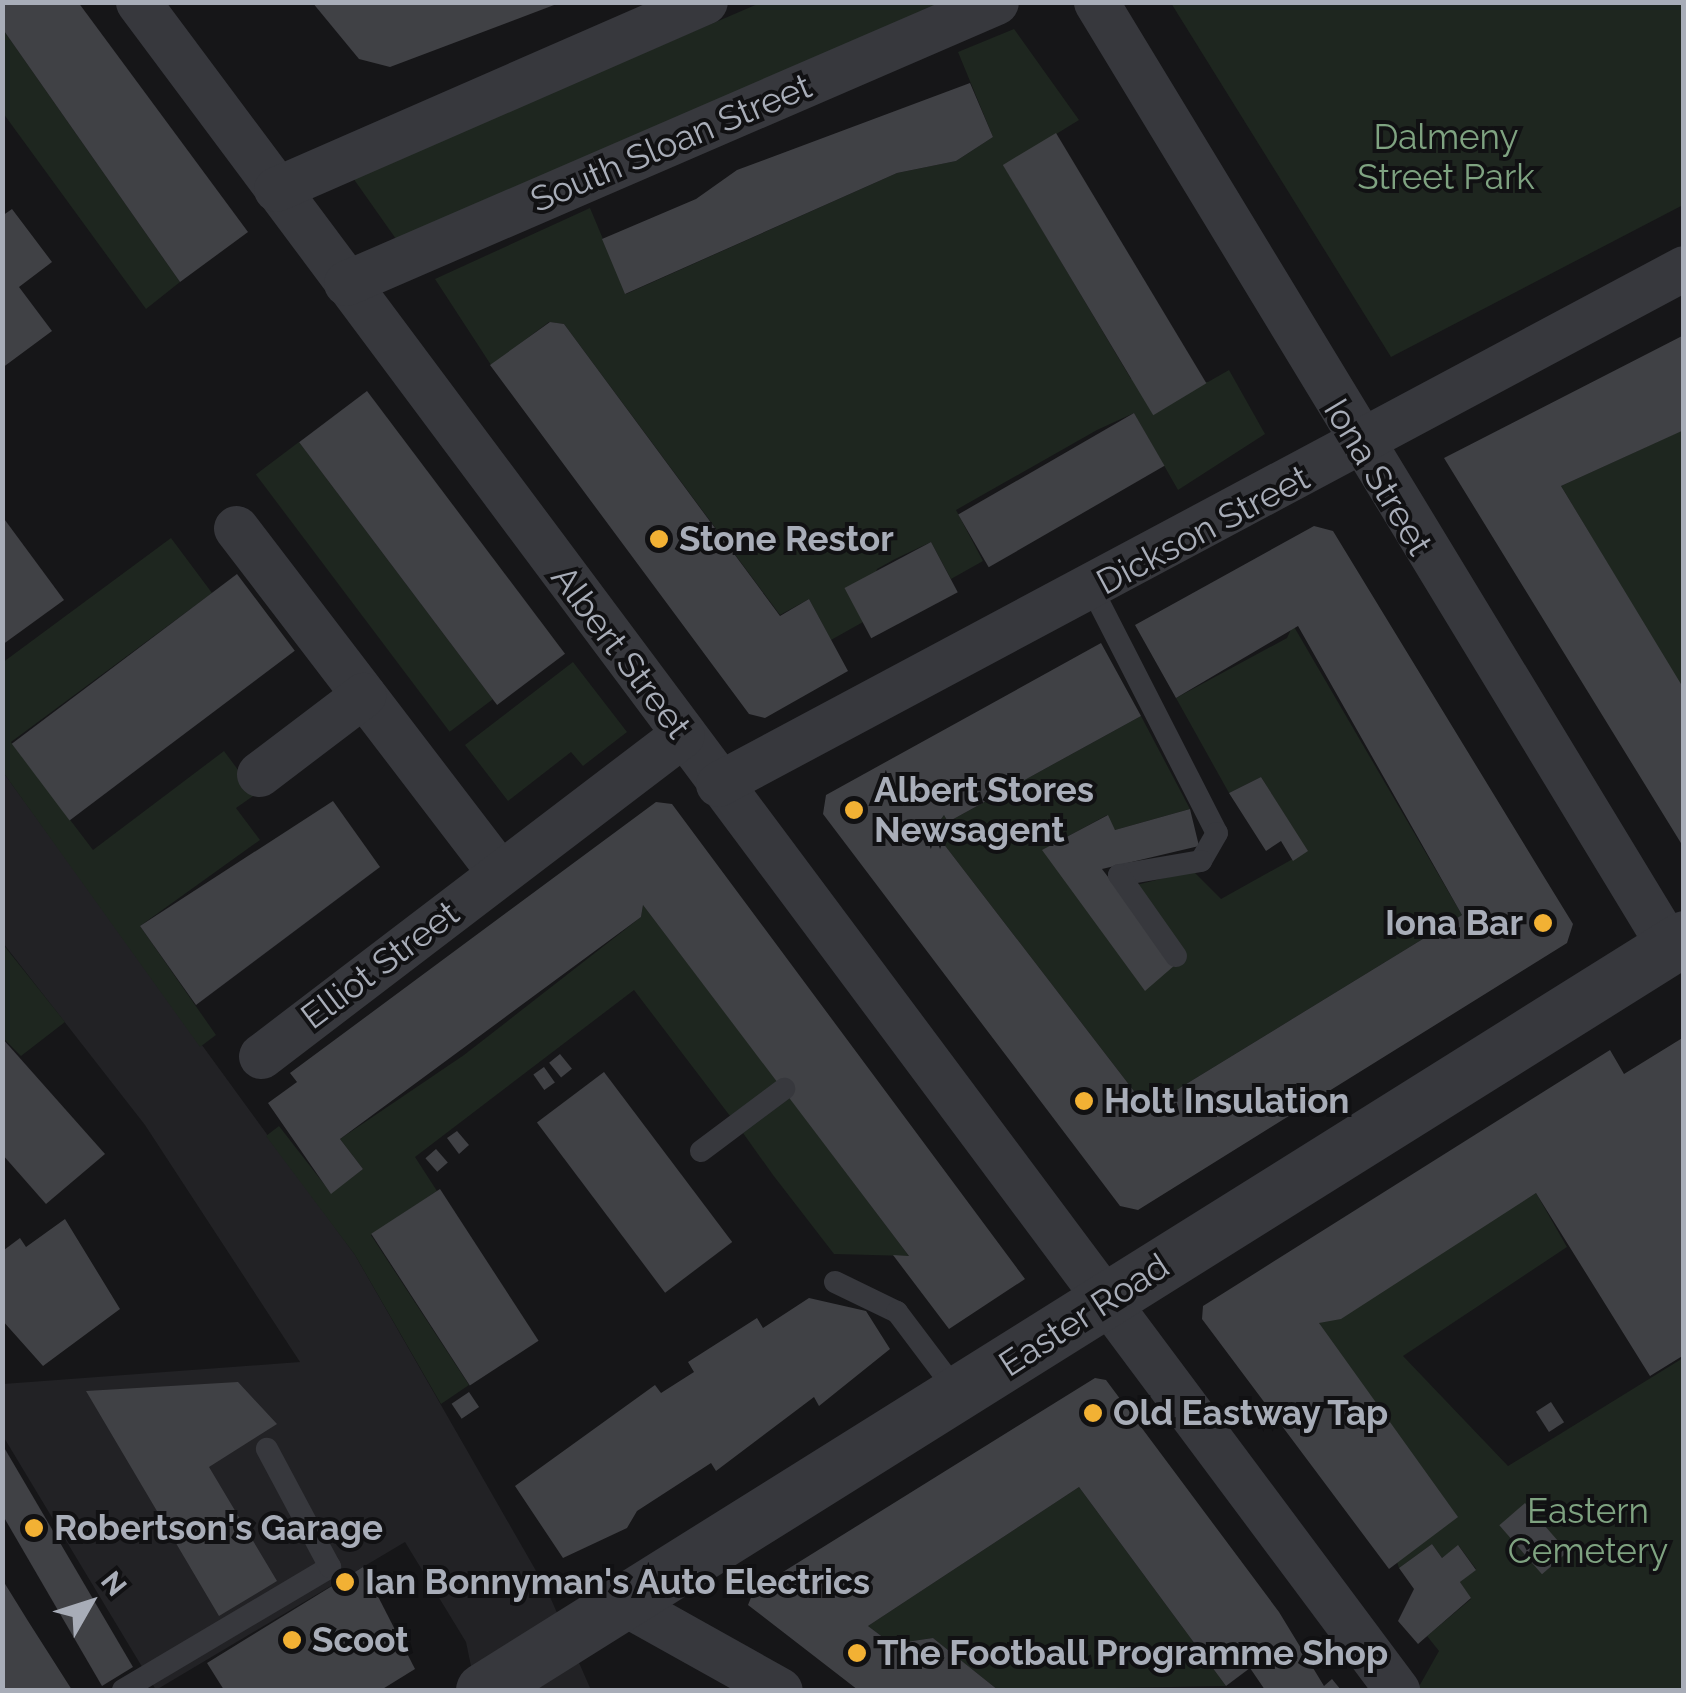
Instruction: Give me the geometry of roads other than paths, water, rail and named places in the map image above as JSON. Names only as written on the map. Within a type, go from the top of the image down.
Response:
[{"type":"street","name":"Albert Street","points":[[138,2],[1102,1303],[1396,1690]]},
{"type":"street","points":[[276,189],[704,2]]},
{"type":"street","name":"South Sloan Street","points":[[346,284],[996,2]]},
{"type":"street","name":"Iona Street","points":[[1096,2],[1358,446],[1676,942]]},
{"type":"street","name":"Dickson Street","points":[[718,784],[1092,589],[1684,268]]},
{"type":"street","points":[[236,528],[500,873]]},
{"type":"street","points":[[259,774],[363,695]]},
{"type":"street","name":"Elliot Street","points":[[260,1056],[682,735]]},
{"type":"street","name":"Easter Road","points":[[483,1690],[960,1396],[1676,942]]},
{"type":"street","points":[[626,1604],[780,1690]]},
{"type":"lane","points":[[1092,589],[1218,833],[1201,861],[1119,875],[1176,956]]},
{"type":"lane","points":[[701,1151],[784,1090]]},
{"type":"lane","points":[[835,1282],[897,1312],[960,1396]]},
{"type":"lane","points":[[123,1690],[330,1567],[267,1449]]},
{"type":"place","name":"Stone Restor","points":[[659,539]]},
{"type":"place","name":"Albert Stores Newsagent","points":[[854,810]]},
{"type":"place","name":"Iona Bar","points":[[1543,923]]},
{"type":"place","name":"Holt Insulation","points":[[1084,1101]]},
{"type":"place","name":"Old Eastway Tap","points":[[1093,1413]]},
{"type":"place","name":"Robertson's Garage","points":[[34,1528]]},
{"type":"place","name":"Ian Bonnyman's Auto Electrics","points":[[345,1582]]},
{"type":"place","name":"Scoot","points":[[292,1640]]},
{"type":"place","name":"The Football Programme Shop","points":[[857,1653]]},
{"type":"park label","name":"Dalmeny Street Park","points":[[1446,157]]},
{"type":"park label","name":"Eastern Cemetery","points":[[1588,1531]]}]
